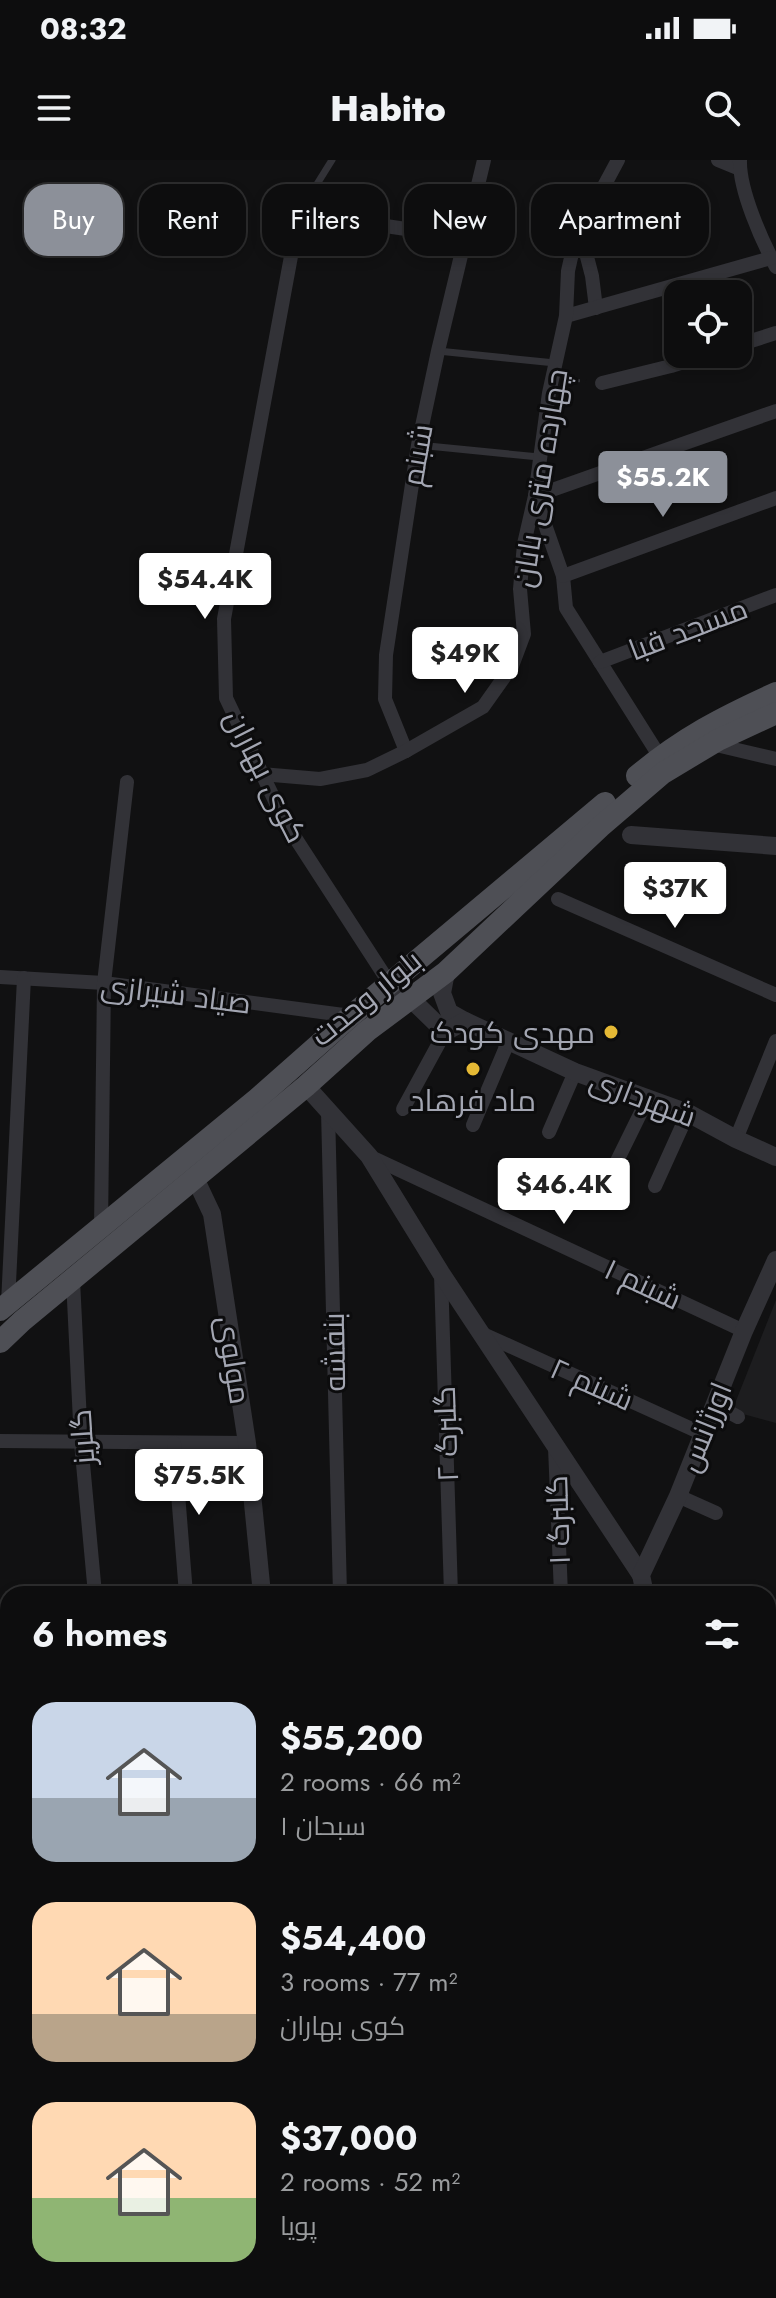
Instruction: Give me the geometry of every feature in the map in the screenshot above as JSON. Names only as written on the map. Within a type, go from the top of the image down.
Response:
[{"type":"main road","name":"بلوار وحدت","points":[[4,1306],[257,1099],[351,1016],[660,757],[687,737],[776,693]]},
{"type":"main road","name":"بلوار وحدت","points":[[0,1342],[306,1086],[367,1031],[446,972],[600,827],[663,773],[711,744],[776,713]]},
{"type":"street","name":"شبنم","points":[[478,184],[484,160]]},
{"type":"street","name":"چهارده متری بابان","points":[[605,184],[618,160]]},
{"type":"street","points":[[566,316],[774,263],[753,216],[740,164],[718,160]]},
{"type":"street","name":"کوی بهاران","points":[[291,256],[224,619],[226,698],[285,822],[390,984]]},
{"type":"street","name":"شبنم","points":[[406,751],[385,699],[386,655],[418,445],[462,256]]},
{"type":"street","name":"چهارده متری بابان","points":[[261,774],[320,779],[367,770],[483,707],[512,666],[524,634],[520,589],[524,544],[535,496],[549,393],[566,316],[568,271],[572,256]]},
{"type":"street","points":[[585,256],[592,276],[596,308]]},
{"type":"street","points":[[752,341],[776,333]]},
{"type":"street","points":[[602,383],[664,368]]},
{"type":"street","points":[[660,757],[566,608],[563,576],[535,496],[776,411]]},
{"type":"street","points":[[563,576],[776,498]]},
{"type":"street","name":"مسجد قبا","points":[[600,662],[776,595]]},
{"type":"street","points":[[711,744],[776,759]]},
{"type":"street","points":[[101,1228],[104,983],[127,782]]},
{"type":"street","points":[[631,835],[776,846]]},
{"type":"street","points":[[558,899],[776,995]]},
{"type":"street","points":[[446,972],[442,993],[449,1012],[465,1021]]},
{"type":"street","name":"صیاد شیرازی","points":[[0,977],[104,983],[351,1016]]},
{"type":"street","points":[[4,1306],[24,978]]},
{"type":"street","points":[[390,984],[411,999],[445,1032]]},
{"type":"street","points":[[403,1109],[445,1032],[465,1021]]},
{"type":"street","name":"شهرداری","points":[[465,1021],[575,1072],[688,1113],[776,1157]]},
{"type":"street","points":[[473,1125],[509,1040]]},
{"type":"street","points":[[736,1139],[776,1041]]},
{"type":"street","points":[[549,1132],[575,1072]]},
{"type":"street","points":[[306,1086],[369,1156],[441,1273],[641,1575],[643,1586]]},
{"type":"street","points":[[617,1161],[648,1098]]},
{"type":"street","name":"بنفشه","points":[[328,1111],[340,1586]]},
{"type":"street","points":[[655,1186],[688,1113]]},
{"type":"street","name":"شبنم ۱","points":[[369,1156],[744,1331]]},
{"type":"street","name":"مولوی","points":[[195,1178],[212,1214],[247,1443],[261,1586]]},
{"type":"street","name":"اورژانس","points":[[641,1575],[678,1496],[776,1260]]},
{"type":"street","name":"گلبرگ ۲","points":[[441,1273],[451,1586]]},
{"type":"street","name":"گلریز","points":[[73,1280],[81,1442],[94,1586]]},
{"type":"street","name":"شبنم ۲","points":[[481,1333],[703,1434]]},
{"type":"street","points":[[714,1404],[738,1417]]},
{"type":"street","points":[[0,1441],[247,1443]]},
{"type":"street","points":[[174,1443],[185,1586]]},
{"type":"street","name":"گلبرگ ۱","points":[[555,1447],[561,1586]]},
{"type":"street","points":[[678,1496],[716,1513]]},
{"type":"lane","points":[[317,184],[332,160]]},
{"type":"lane","points":[[438,351],[557,363]]},
{"type":"lane","points":[[418,445],[541,457]]},
{"type":"path","points":[[553,379],[602,383]]},
{"type":"shaded area","points":[[776,1300],[776,1423],[732,1411]]},
{"type":"place","name":"مهدی کودک","points":[[611,1032]]},
{"type":"place","name":"ماد فرهاد","points":[[473,1069]]}]
